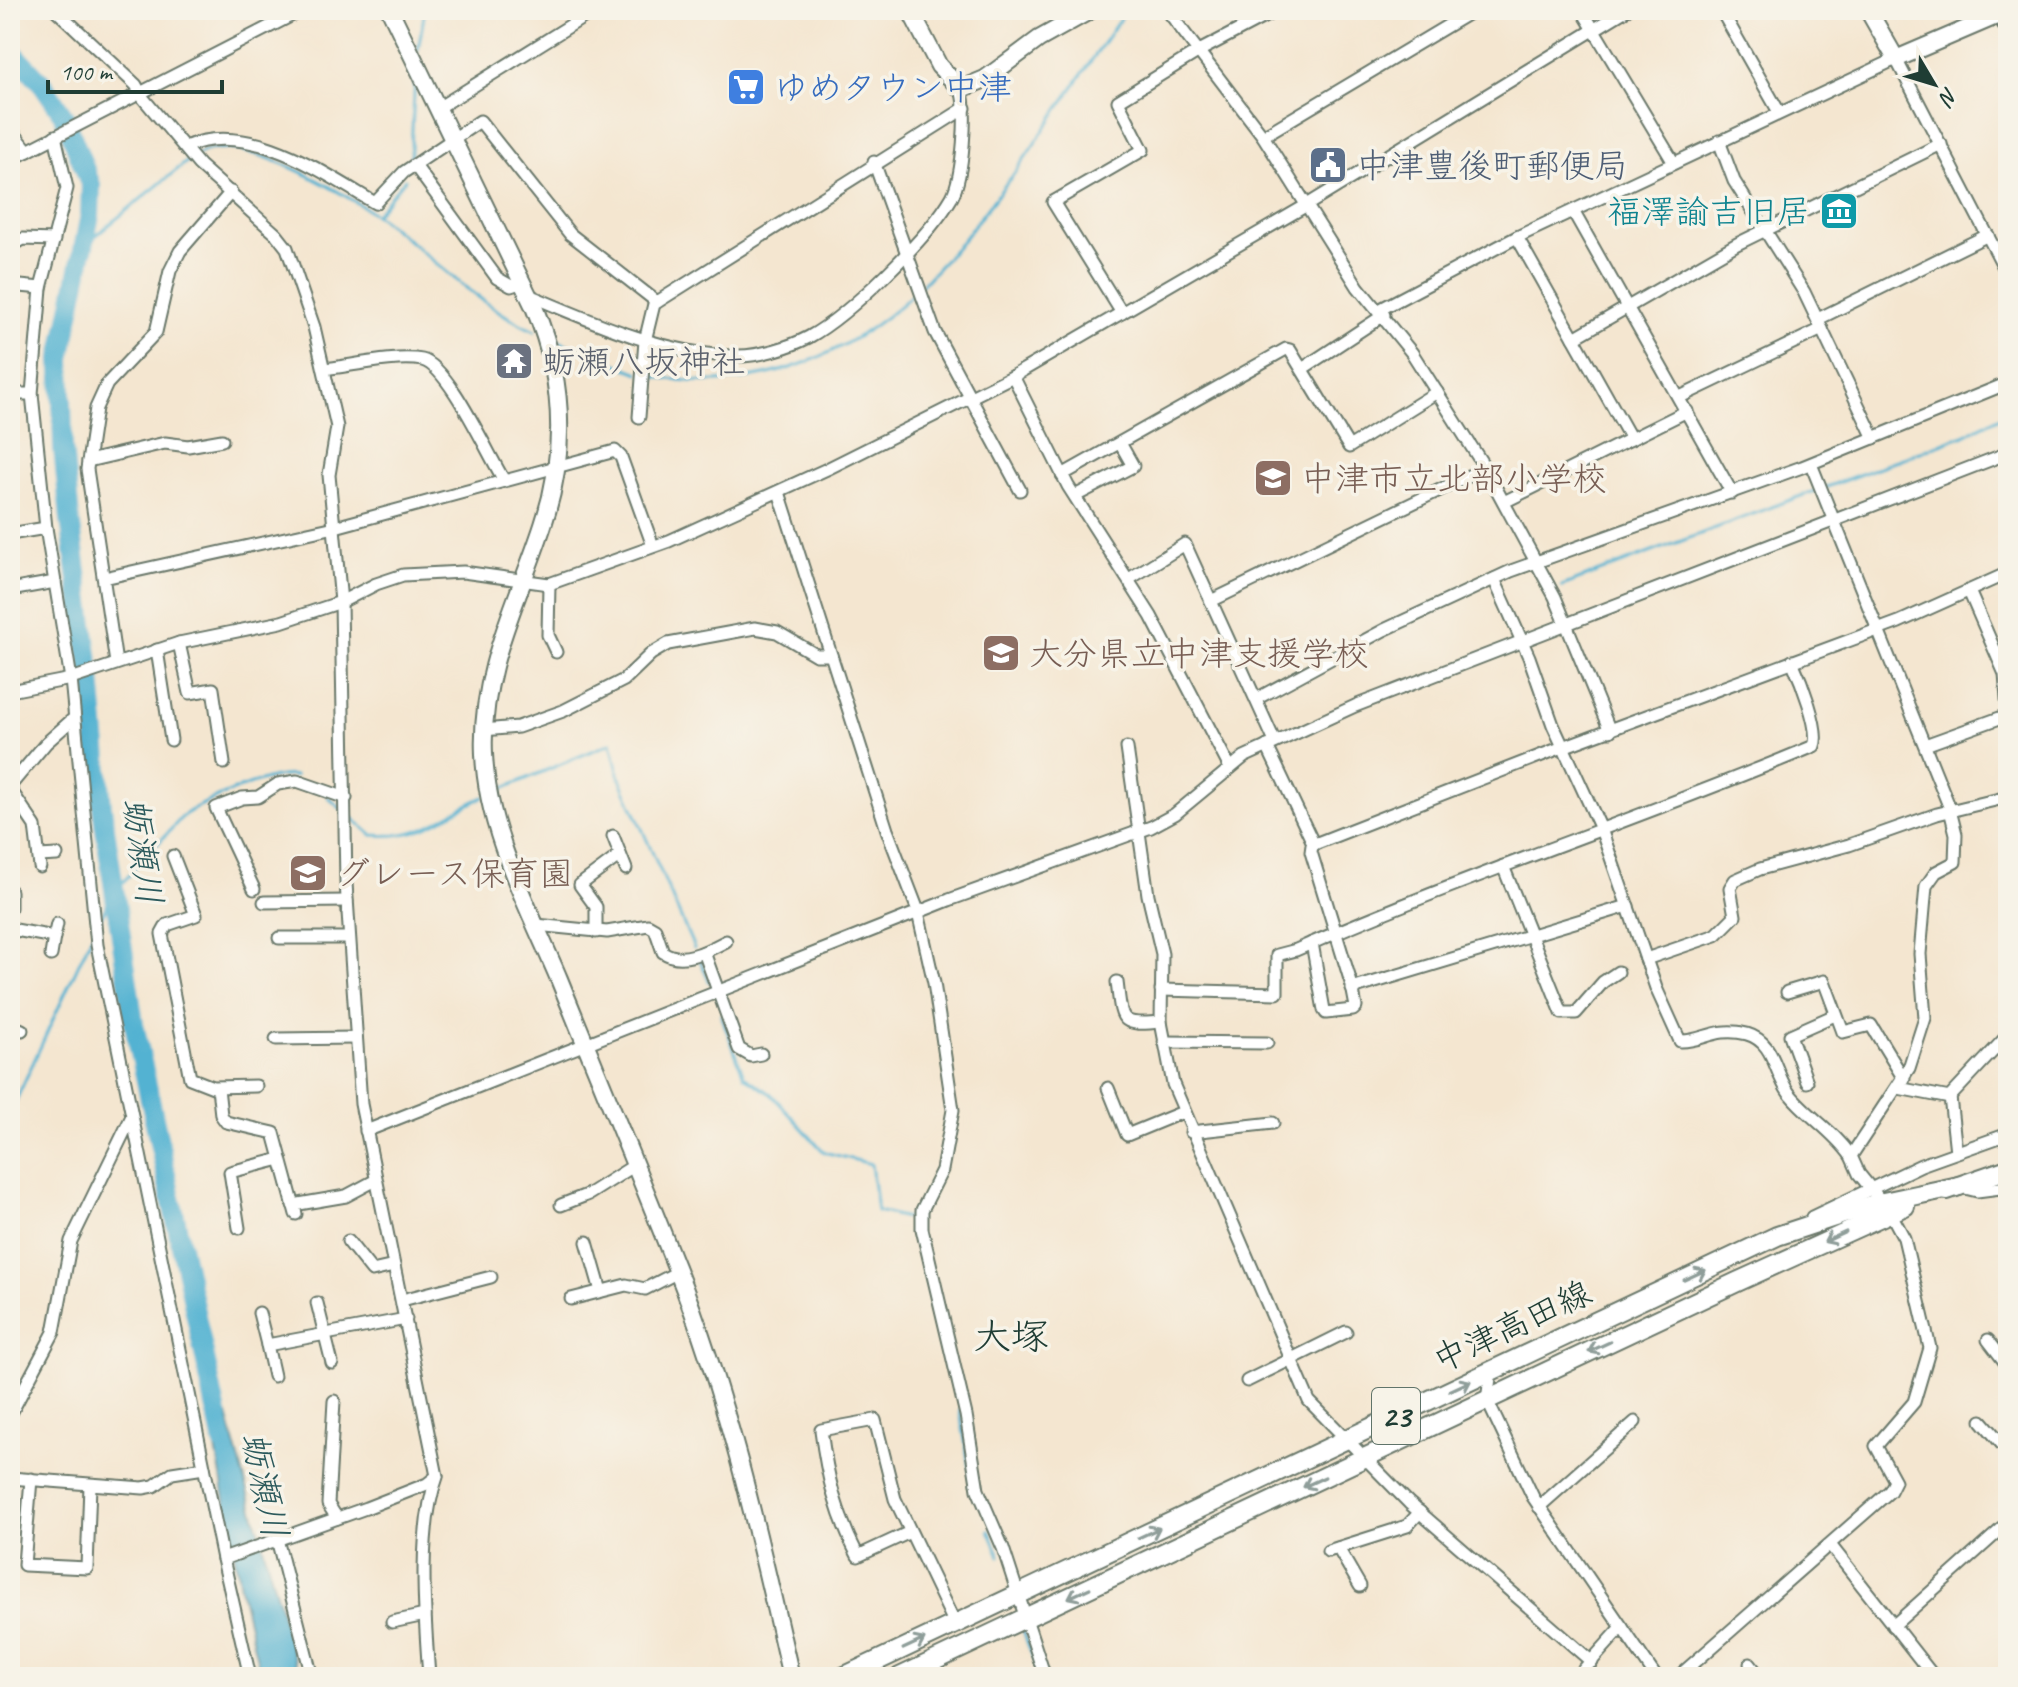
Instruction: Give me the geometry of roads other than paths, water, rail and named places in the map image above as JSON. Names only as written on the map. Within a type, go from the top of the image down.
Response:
[{"type":"main road","name":"中津高田線","points":[[843,1677],[1777,1236],[1881,1201],[1959,1186],[2008,1169]]},
{"type":"main road","name":"中津高田線","points":[[900,1677],[1487,1400],[1881,1201]]},
{"type":"street","points":[[56,10],[125,73],[199,165],[287,248],[314,327],[337,427],[329,475],[341,602],[347,901],[355,1038],[366,1131],[437,1476],[432,1489],[425,1568],[429,1677]]},
{"type":"street","points":[[10,160],[302,10]]},
{"type":"street","points":[[390,10],[526,289],[555,371],[560,419],[557,465],[544,523],[495,655],[483,730],[492,805],[536,925],[678,1272],[742,1466],[791,1677]]},
{"type":"street","points":[[438,108],[595,10]]},
{"type":"street","points":[[412,168],[497,278],[511,286],[526,289],[645,341],[738,356],[796,343],[823,328],[907,251],[954,193],[965,108],[961,89],[939,66],[910,10]]},
{"type":"street","points":[[961,89],[985,79],[1039,39],[1091,10]]},
{"type":"street","points":[[1167,10],[1263,136],[1358,287],[1381,312],[1485,468],[1537,562],[1610,731]]},
{"type":"street","points":[[1122,313],[1053,202],[1143,150],[1118,101],[1199,51],[1277,10]]},
{"type":"street","points":[[1263,136],[1474,10]]},
{"type":"street","points":[[1582,10],[1674,163]]},
{"type":"street","points":[[10,691],[74,679],[179,643],[281,622],[341,602],[376,584],[403,575],[463,572],[549,584],[569,580],[653,546],[779,492],[1013,376],[1307,205],[1626,10]]},
{"type":"street","points":[[1721,10],[1779,112]]},
{"type":"street","points":[[1868,10],[2008,275]]},
{"type":"street","points":[[1302,369],[1381,312],[1517,237],[1779,112],[2000,12],[2008,32]]},
{"type":"street","points":[[639,417],[649,314],[657,302],[874,162],[965,108]]},
{"type":"street","points":[[186,149],[202,139],[247,142],[319,170],[375,203],[412,168],[480,121],[570,234],[657,302]]},
{"type":"street","points":[[10,128],[28,151]]},
{"type":"street","points":[[55,136],[67,188],[41,288],[32,394],[46,528],[74,679],[74,718],[97,945],[204,1468],[228,1557],[250,1677]]},
{"type":"street","points":[[1719,141],[1734,181],[1820,324],[1874,438]]},
{"type":"street","points":[[1574,338],[1765,230],[1941,144]]},
{"type":"street","points":[[874,162],[927,312],[1020,490]]},
{"type":"street","points":[[114,664],[88,461],[96,408],[107,384],[156,332],[170,271],[180,251],[231,192]]},
{"type":"street","points":[[1573,211],[1732,493]]},
{"type":"street","points":[[1680,397],[1988,235]]},
{"type":"street","points":[[1517,237],[1631,439]]},
{"type":"street","points":[[10,247],[23,239],[54,240]]},
{"type":"street","points":[[10,285],[41,288]]},
{"type":"street","points":[[1062,475],[1286,349],[1302,369],[1349,447],[1437,392]]},
{"type":"street","points":[[324,369],[414,359],[430,363],[446,380],[504,480]]},
{"type":"street","points":[[1013,376],[1062,475],[1129,579],[1230,768]]},
{"type":"street","points":[[1258,698],[1384,630],[1494,579],[1811,464],[2008,383]]},
{"type":"street","points":[[10,394],[32,394]]},
{"type":"street","points":[[1504,502],[1687,411]]},
{"type":"street","points":[[88,461],[165,443],[188,446],[222,440]]},
{"type":"street","points":[[1075,496],[1133,466],[1120,443]]},
{"type":"street","points":[[104,578],[335,527],[611,452],[619,453],[653,546]]},
{"type":"street","points":[[366,1131],[919,914],[1138,832],[1175,814],[1230,768],[1271,744],[1521,640],[2008,453]]},
{"type":"street","points":[[1811,464],[1925,745],[1956,834],[1955,862],[1936,872],[1926,886],[1920,954],[1925,1018],[1901,1084],[1851,1156]]},
{"type":"street","points":[[1211,601],[1485,468]]},
{"type":"street","points":[[779,492],[887,830],[919,914],[934,983],[953,1110],[942,1170],[922,1210],[922,1229],[966,1415],[973,1472],[1020,1594],[1045,1677]]},
{"type":"street","points":[[10,534],[46,528]]},
{"type":"street","points":[[1129,579],[1185,544],[1258,698],[1271,744],[1314,845]]},
{"type":"street","points":[[1312,943],[1326,1013],[1353,1010],[1356,1007],[1352,989],[1311,852],[1314,845],[1877,630],[2008,573]]},
{"type":"street","points":[[1494,579],[1553,725],[1601,829],[1646,959],[1680,1041],[1730,1031],[1758,1037],[1767,1047],[1788,1091],[1835,1134],[1907,1245],[1930,1353],[1914,1402],[1876,1446],[1893,1478],[1893,1487],[1831,1546],[1678,1677]]},
{"type":"street","points":[[10,590],[55,582]]},
{"type":"street","points":[[549,584],[548,635],[556,652]]},
{"type":"street","points":[[1925,745],[2008,713],[2005,674],[1969,591]]},
{"type":"street","points":[[483,730],[518,727],[563,711],[624,680],[651,654],[668,644],[755,628],[777,632],[816,655],[831,655]]},
{"type":"street","points":[[179,643],[190,693],[213,689],[224,763]]},
{"type":"street","points":[[157,650],[171,740]]},
{"type":"street","points":[[1161,990],[1277,993],[1274,960],[1277,955],[1503,866],[1669,806],[1814,746],[1813,722],[1792,661]]},
{"type":"street","points":[[57,855],[40,861],[35,826],[12,782],[46,743],[74,718]]},
{"type":"street","points":[[1127,748],[1148,895],[1161,946],[1164,1042],[1183,1112],[1309,1401],[1344,1440],[1420,1512],[1592,1662]]},
{"type":"street","points":[[254,889],[216,808],[242,798],[258,797],[278,784],[297,781],[346,798]]},
{"type":"street","points":[[1646,959],[1724,929],[1735,916],[1729,890],[1735,880],[1760,869],[1849,845],[1950,811],[2008,797]]},
{"type":"street","points":[[613,836],[626,869]]},
{"type":"street","points":[[596,932],[596,907],[580,885],[620,855]]},
{"type":"street","points":[[173,856],[196,915],[167,925],[162,934],[190,1078],[218,1088],[256,1086]]},
{"type":"street","points":[[1503,866],[1559,1010],[1565,1015],[1576,1013],[1603,982],[1618,972]]},
{"type":"street","points":[[10,891],[10,908]]},
{"type":"street","points":[[264,902],[347,901]]},
{"type":"street","points":[[1352,989],[1628,906]]},
{"type":"street","points":[[51,955],[57,924]]},
{"type":"street","points":[[536,925],[596,932],[648,925],[655,929],[667,955],[685,957],[726,941]]},
{"type":"street","points":[[10,929],[54,937]]},
{"type":"street","points":[[279,938],[349,938]]},
{"type":"street","points":[[704,952],[721,991],[739,1049],[751,1056],[761,1054]]},
{"type":"street","points":[[1787,992],[1822,980],[1846,1034],[1864,1025],[1874,1027],[1901,1084],[1950,1098]]},
{"type":"street","points":[[1117,982],[1121,1016],[1125,1021],[1132,1025],[1161,1022]]},
{"type":"street","points":[[1807,1082],[1790,1035],[1835,1015]]},
{"type":"street","points":[[10,1025],[22,1030]]},
{"type":"street","points":[[1956,1152],[1950,1098],[2008,1035]]},
{"type":"street","points":[[276,1039],[355,1038]]},
{"type":"street","points":[[1164,1042],[1267,1043]]},
{"type":"street","points":[[218,1088],[224,1120],[274,1133],[295,1210],[346,1196],[376,1180]]},
{"type":"street","points":[[1108,1088],[1127,1135],[1183,1112]]},
{"type":"street","points":[[10,1415],[54,1332],[71,1241],[131,1118]]},
{"type":"street","points":[[1191,1132],[1273,1123]]},
{"type":"street","points":[[1881,1201],[1956,1152],[2008,1134]]},
{"type":"street","points":[[239,1228],[230,1172],[281,1159]]},
{"type":"street","points":[[561,1205],[589,1194],[635,1165]]},
{"type":"street","points":[[1959,1186],[1977,1191],[2008,1187]]},
{"type":"street","points":[[348,1241],[372,1271],[394,1266]]},
{"type":"street","points":[[587,1242],[601,1291]]},
{"type":"street","points":[[571,1299],[626,1285],[645,1289],[678,1272]]},
{"type":"street","points":[[402,1300],[491,1277]]},
{"type":"street","points":[[317,1303],[332,1363]]},
{"type":"street","points":[[259,1313],[274,1376]]},
{"type":"street","points":[[267,1345],[406,1319]]},
{"type":"street","points":[[1247,1381],[1346,1332]]},
{"type":"street","points":[[1988,1340],[2008,1366]]},
{"type":"street","points":[[1491,1371],[1487,1400],[1539,1507],[1656,1677]]},
{"type":"street","points":[[334,1401],[328,1504],[337,1518]]},
{"type":"street","points":[[910,1532],[858,1556],[842,1525],[828,1482],[821,1430],[875,1420],[895,1499],[955,1624]]},
{"type":"street","points":[[1982,1421],[2008,1451]]},
{"type":"street","points":[[1539,1507],[1635,1422]]},
{"type":"street","points":[[10,1478],[90,1485],[154,1486],[172,1473],[204,1468]]},
{"type":"street","points":[[228,1557],[427,1484],[437,1476]]},
{"type":"street","points":[[31,1479],[24,1565],[87,1568],[90,1485]]},
{"type":"street","points":[[1360,1586],[1333,1549],[1407,1526],[1420,1512]]},
{"type":"street","points":[[1893,1626],[2008,1523]]},
{"type":"street","points":[[277,1539],[312,1677]]},
{"type":"street","points":[[1831,1546],[1934,1677]]},
{"type":"street","points":[[392,1622],[425,1615]]},
{"type":"street","points":[[1577,1677],[1622,1627]]},
{"type":"street","points":[[1750,1664],[1760,1677]]},
{"type":"water","points":[[227,1415],[299,1677],[261,1677],[240,1587],[211,1419]]},
{"type":"waterway","points":[[418,50],[425,10]]},
{"type":"waterway","points":[[922,285],[961,242],[1016,171],[1126,10]]},
{"type":"waterway","name":"蛎瀬川","points":[[10,49],[41,82],[64,116],[91,185],[90,215],[61,359],[63,448],[70,519],[91,678],[102,808],[134,1024],[223,1443]]},
{"type":"waterway","points":[[410,165],[415,77]]},
{"type":"waterway","points":[[195,156],[211,149],[253,153],[322,183],[380,218],[487,304],[535,331]]},
{"type":"waterway","points":[[83,246],[189,160]]},
{"type":"waterway","points":[[375,215],[405,179]]},
{"type":"waterway","points":[[646,375],[684,381],[721,381],[757,377],[792,368],[858,337],[916,291]]},
{"type":"waterway","points":[[553,339],[639,373]]},
{"type":"waterway","points":[[1824,488],[1964,435],[2008,413]]},
{"type":"waterway","points":[[1562,586],[1817,490]]},
{"type":"waterway","points":[[495,792],[611,743],[619,776],[694,948]]},
{"type":"waterway","points":[[99,921],[113,893],[184,815],[222,795],[255,783],[295,776]]},
{"type":"waterway","points":[[328,797],[340,808]]},
{"type":"waterway","points":[[349,815],[372,835],[391,835],[420,830],[484,797]]},
{"type":"waterway","points":[[10,1113],[92,935]]},
{"type":"waterway","points":[[699,958],[709,981]]},
{"type":"waterway","points":[[721,1015],[744,1076],[771,1094],[824,1152],[871,1164],[877,1211],[915,1220],[919,1252],[953,1384]]},
{"type":"waterway","points":[[960,1410],[973,1489]]},
{"type":"waterway","points":[[989,1530],[1000,1556]]},
{"type":"waterway","points":[[1022,1628],[1036,1666]]},
{"type":"place","name":"ゆめタウン中津","points":[[746,87]]},
{"type":"place","name":"中津豊後町郵便局","points":[[1328,165]]},
{"type":"place","name":"福澤諭吉旧居","points":[[1839,211]]},
{"type":"place","name":"蛎瀬八坂神社","points":[[514,361]]},
{"type":"place","name":"中津市立北部小学校","points":[[1273,478]]},
{"type":"place","name":"大分県立中津支援学校","points":[[1001,653]]},
{"type":"place","name":"グレース保育園","points":[[308,873]]},
{"type":"district","name":"大塚","points":[[1011,1336]]}]
